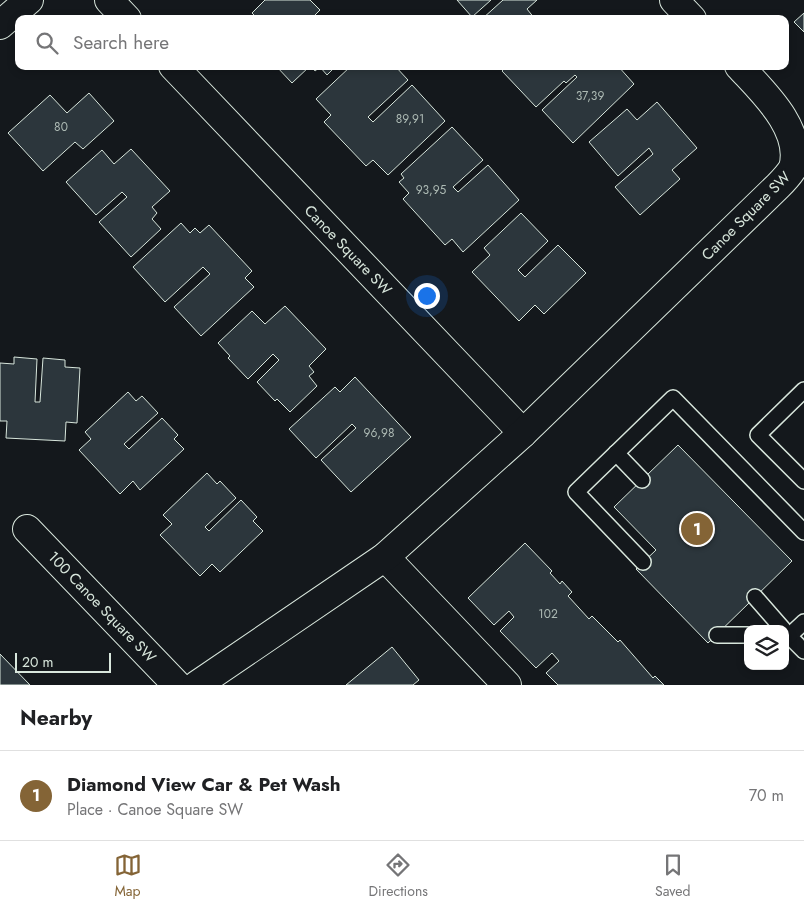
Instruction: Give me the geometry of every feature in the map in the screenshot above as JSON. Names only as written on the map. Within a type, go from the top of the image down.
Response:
[{"type":"street","points":[[0,25],[29,0]]},
{"type":"street","points":[[109,0],[123,15]]},
{"type":"street","points":[[674,0],[688,15]]},
{"type":"street","name":"Canoe Square SW","points":[[177,70],[523,433]]},
{"type":"street","name":"Canoe Square SW","points":[[197,685],[385,557],[523,433],[778,186],[793,167],[798,148],[794,127],[778,106],[742,70]]},
{"type":"street","name":"100 Canoe Square SW","points":[[27,529],[177,685]]},
{"type":"street","points":[[385,557],[508,685]]},
{"type":"lane","points":[[804,390],[758,435],[804,481]]},
{"type":"lane","points":[[643,562],[576,492],[672,398],[804,532]]},
{"type":"lane","points":[[616,453],[642,480]]},
{"type":"lane","points":[[755,597],[779,625]]},
{"type":"lane","points":[[789,631],[804,622]]},
{"type":"lane","points":[[716,634],[744,635]]},
{"type":"lane","points":[[789,636],[804,652]]},
{"type":"building","points":[[265,0],[310,0],[320,10],[315,15],[254,15],[252,13]]},
{"type":"building","points":[[457,0],[491,0],[474,15],[470,15]]},
{"type":"building","points":[[503,0],[537,0],[527,9],[532,15],[486,15]]},
{"type":"building","points":[[804,13],[804,32],[794,22]]},
{"type":"building","points":[[280,70],[306,70],[292,83]]},
{"type":"building","points":[[323,70],[332,70],[327,75]]},
{"type":"building","points":[[347,70],[399,70],[408,80],[368,117],[373,122],[412,85],[445,121],[388,175],[373,160],[366,166],[324,122],[331,115],[316,99]]},
{"type":"building","points":[[622,70],[634,84],[573,143],[542,110],[577,77],[575,75],[566,83],[564,81],[536,107],[502,71]]},
{"type":"building","points":[[89,93],[114,121],[83,149],[75,142],[43,171],[8,133],[50,95],[67,113]]},
{"type":"building","points":[[657,102],[697,148],[672,170],[680,179],[640,215],[615,187],[653,154],[649,148],[618,176],[589,142],[627,109],[637,120]]},
{"type":"building","points":[[452,127],[483,160],[453,187],[458,192],[488,165],[519,200],[463,252],[452,239],[445,245],[403,199],[409,193],[399,182],[404,178],[401,174]]},
{"type":"building","points":[[131,149],[170,191],[152,207],[157,213],[152,219],[161,229],[131,257],[99,222],[127,197],[122,192],[96,215],[66,182],[102,150],[114,164]]},
{"type":"building","points":[[521,213],[548,241],[518,270],[525,277],[558,245],[586,273],[544,314],[535,305],[519,321],[472,272],[490,255],[484,248]]},
{"type":"building","points":[[181,223],[190,233],[195,228],[200,233],[209,225],[252,271],[245,278],[254,287],[201,336],[174,307],[210,274],[203,267],[165,302],[133,267]]},
{"type":"building","points":[[285,306],[326,349],[309,366],[314,372],[309,376],[317,386],[290,412],[277,399],[275,401],[257,382],[279,360],[273,354],[248,379],[228,358],[230,356],[218,343],[252,311],[265,324]]},
{"type":"building","points":[[14,357],[37,359],[35,402],[40,402],[43,358],[65,360],[65,367],[80,368],[77,423],[66,422],[65,441],[6,438],[7,421],[0,421],[0,363],[14,364]]},
{"type":"building","points":[[355,377],[411,437],[351,492],[321,460],[356,428],[352,424],[316,458],[289,429],[335,387],[340,392]]},
{"type":"building","points":[[128,392],[136,401],[142,396],[158,413],[124,444],[129,449],[162,418],[178,435],[174,439],[184,449],[140,490],[133,481],[120,494],[79,450],[91,439],[85,432]]},
{"type":"building","points":[[678,445],[792,561],[708,643],[636,569],[656,550],[614,507]]},
{"type":"building","points":[[207,473],[217,484],[220,481],[236,498],[205,527],[209,531],[241,500],[257,517],[253,521],[263,531],[220,572],[212,564],[200,576],[160,535],[172,524],[163,515]]},
{"type":"building","points":[[525,543],[552,571],[550,573],[560,584],[562,581],[572,592],[568,596],[589,619],[592,616],[618,642],[620,640],[653,678],[655,676],[664,685],[558,685],[546,673],[559,661],[552,653],[536,668],[500,631],[514,617],[509,611],[494,625],[468,598]]},
{"type":"building","points":[[392,647],[419,680],[413,685],[346,685]]},
{"type":"building","points":[[0,654],[30,685],[0,685]]},
{"type":"place","name":"Diamond View Car & Pet Wash","points":[[697,529]]}]
